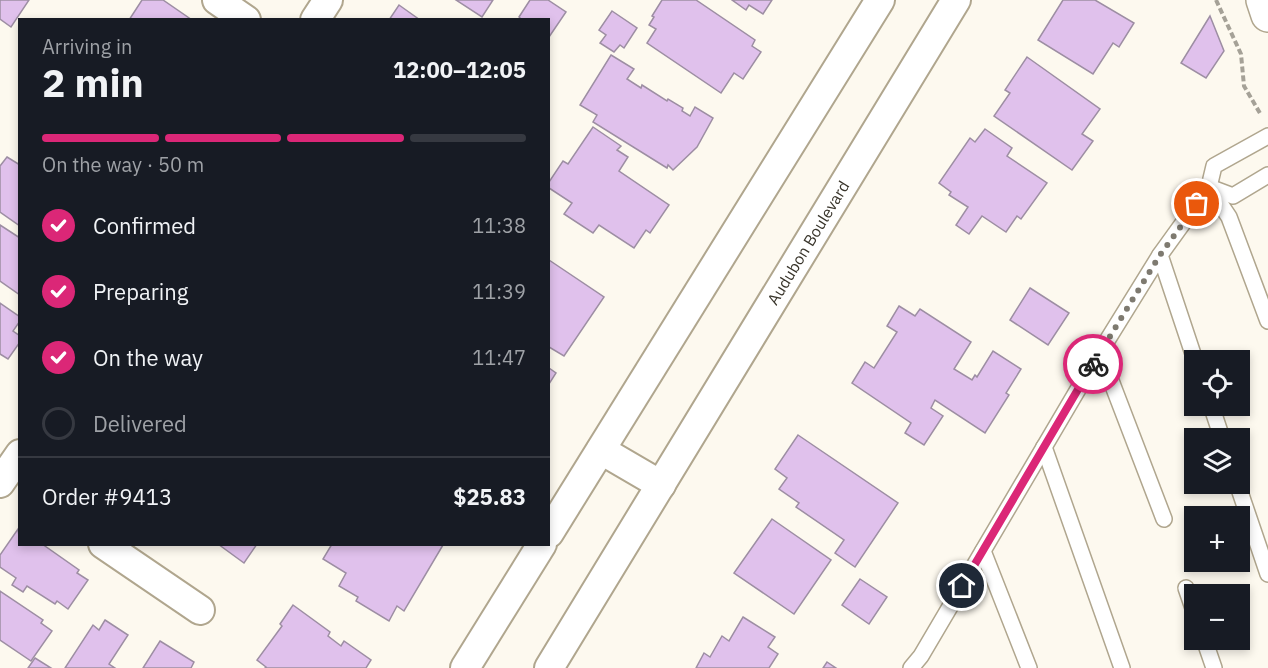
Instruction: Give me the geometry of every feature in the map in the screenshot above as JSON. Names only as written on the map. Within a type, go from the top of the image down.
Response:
[{"type":"main road","points":[[1263,0],[1268,15]]},
{"type":"street","points":[[217,0],[243,18]]},
{"type":"street","points":[[316,18],[328,0]]},
{"type":"street","points":[[550,531],[880,0]]},
{"type":"street","name":"Audubon Boulevard","points":[[549,668],[956,0]]},
{"type":"street","points":[[601,450],[661,485]]},
{"type":"street","points":[[6,481],[18,458]]},
{"type":"street","points":[[106,546],[200,610]]},
{"type":"street","points":[[465,668],[541,546]]},
{"type":"lane","points":[[911,668],[921,656],[1100,352],[1160,255],[1209,188],[1214,166],[1268,136]]},
{"type":"lane","points":[[1209,188],[1233,196],[1268,175]]},
{"type":"lane","points":[[1209,188],[1229,217],[1268,321]]},
{"type":"lane","points":[[1160,255],[1192,350]]},
{"type":"lane","points":[[1100,352],[1164,519]]},
{"type":"lane","points":[[1044,447],[1122,668]]},
{"type":"lane","points":[[1241,494],[1268,574]]},
{"type":"lane","points":[[983,551],[1029,668]]},
{"type":"lane","points":[[1208,650],[1214,668]]},
{"type":"path","points":[[1216,0],[1222,18],[1241,54],[1244,86],[1265,120]]},
{"type":"building","points":[[0,0],[29,0],[11,27],[0,19]]},
{"type":"building","points":[[142,0],[163,0],[189,18],[130,18]]},
{"type":"building","points":[[456,0],[493,0],[482,17]]},
{"type":"building","points":[[530,0],[548,0],[566,12],[550,36],[550,18],[519,17]]},
{"type":"building","points":[[662,0],[696,0],[755,40],[752,46],[761,52],[743,79],[734,73],[721,93],[647,43],[656,29],[649,25],[654,17],[652,16]]},
{"type":"building","points":[[732,0],[772,0],[763,14],[749,5],[746,10]]},
{"type":"building","points":[[1063,0],[1095,0],[1134,23],[1119,47],[1113,43],[1093,74],[1038,40]]},
{"type":"building","points":[[399,5],[417,18],[390,18]]},
{"type":"building","points":[[612,11],[637,28],[624,48],[620,45],[614,52],[600,43],[606,35],[599,30]]},
{"type":"building","points":[[1210,16],[1224,51],[1206,78],[1181,63]]},
{"type":"building","points":[[611,55],[634,69],[627,79],[641,88],[642,85],[667,101],[668,99],[683,108],[682,111],[690,116],[695,107],[713,118],[697,147],[673,170],[593,122],[597,115],[580,105]]},
{"type":"building","points":[[1027,57],[1100,109],[1082,134],[1093,141],[1072,170],[994,116],[1010,93],[1005,90]]},
{"type":"building","points":[[593,127],[621,146],[617,150],[628,157],[619,171],[669,205],[650,233],[646,230],[634,248],[599,225],[593,233],[564,214],[572,203],[550,189],[550,180],[563,161],[568,164]]},
{"type":"building","points":[[985,129],[1012,148],[1007,156],[1047,183],[1021,219],[1017,216],[1006,232],[982,216],[969,234],[956,225],[968,207],[949,195],[951,192],[939,183],[970,138],[975,142]]},
{"type":"building","points":[[7,157],[18,164],[18,225],[0,212],[0,166]]},
{"type":"building","points":[[0,225],[18,237],[18,294],[0,281]]},
{"type":"building","points":[[550,261],[604,297],[564,356],[550,348]]},
{"type":"building","points":[[1030,288],[1069,313],[1048,345],[1010,320]]},
{"type":"building","points":[[0,303],[18,316],[18,324],[13,331],[18,335],[18,345],[8,359],[0,354]]},
{"type":"building","points":[[899,306],[915,316],[920,309],[971,342],[954,369],[972,380],[975,375],[977,377],[993,351],[1021,369],[1006,393],[1009,395],[985,433],[935,400],[931,408],[943,416],[924,445],[905,433],[911,423],[852,383],[865,362],[874,368],[897,332],[887,326]]},
{"type":"building","points":[[550,369],[556,373],[550,382]]},
{"type":"building","points":[[798,435],[898,503],[855,567],[835,553],[844,540],[796,507],[799,503],[779,489],[787,478],[775,469]]},
{"type":"building","points":[[772,519],[831,560],[794,614],[734,573]]},
{"type":"building","points":[[18,529],[18,546],[45,546],[79,570],[77,573],[88,580],[68,609],[57,601],[55,604],[27,586],[23,592],[12,585],[16,578],[0,567],[0,555]]},
{"type":"building","points":[[221,546],[256,546],[244,563]]},
{"type":"building","points":[[331,546],[442,546],[404,611],[397,606],[389,621],[356,601],[358,597],[339,586],[346,573],[323,559]]},
{"type":"building","points":[[860,579],[887,597],[869,624],[842,605]]},
{"type":"building","points":[[0,591],[43,620],[41,623],[52,631],[31,661],[0,640]]},
{"type":"building","points":[[293,605],[330,632],[328,636],[341,646],[344,641],[371,660],[366,668],[265,668],[257,660],[282,626],[280,624]]},
{"type":"building","points":[[743,617],[775,637],[768,647],[778,654],[769,668],[696,668],[704,653],[710,657],[722,636],[729,641]]},
{"type":"building","points":[[105,620],[128,635],[109,664],[115,668],[65,668],[93,625],[99,630]]},
{"type":"building","points":[[160,641],[194,662],[191,668],[143,668]]},
{"type":"building","points":[[35,658],[51,668],[28,668]]},
{"type":"building","points":[[827,662],[836,668],[823,668]]},
{"type":"way so far","points":[[1093,364],[1160,255],[1197,204]]},
{"type":"route","points":[[962,586],[1093,364]]}]
